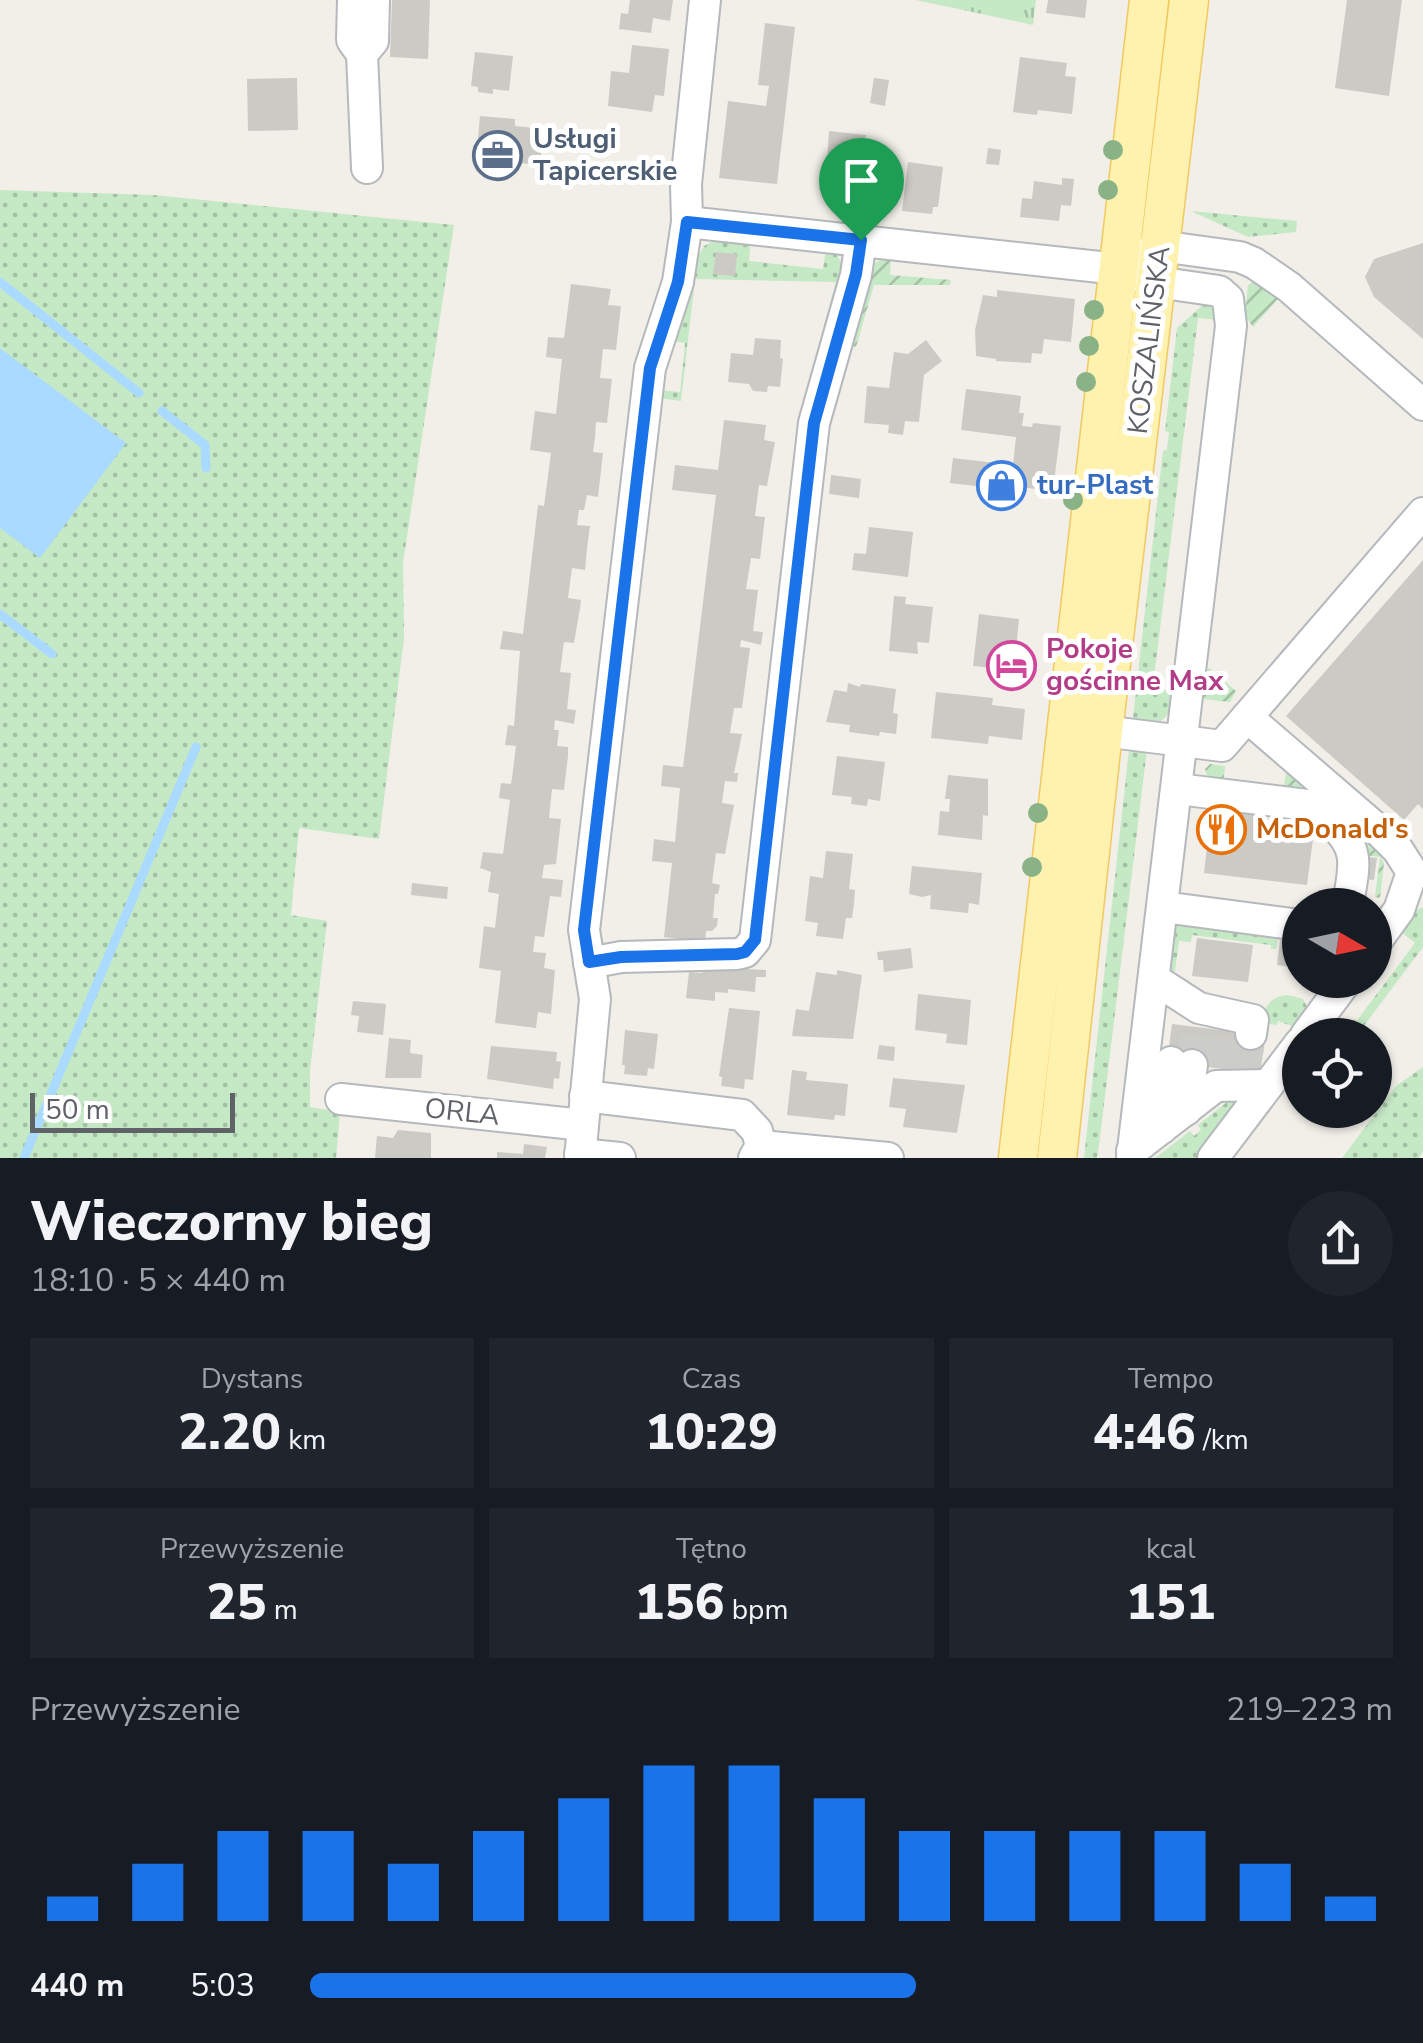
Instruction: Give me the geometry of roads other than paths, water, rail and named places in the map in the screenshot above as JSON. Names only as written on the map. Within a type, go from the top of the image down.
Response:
[{"type":"main road","name":"KOSZALIŃSKA","points":[[1018,1158],[1150,0]]},
{"type":"main road","name":"KOSZALIŃSKA","points":[[1057,1158],[1102,731],[1190,0]]},
{"type":"street","points":[[353,0],[352,40],[362,54],[367,168]]},
{"type":"street","points":[[362,54],[372,41],[374,0]]},
{"type":"street","points":[[582,1133],[595,999],[584,930],[650,368],[678,282],[687,222],[686,184],[705,0]]},
{"type":"street","points":[[687,222],[1118,269],[1240,257],[1289,286],[1423,405]]},
{"type":"street","points":[[589,962],[621,957],[737,954],[745,952],[755,940],[814,423],[856,274],[861,240]]},
{"type":"street","points":[[1132,1155],[1201,1014],[1163,907],[1231,326],[1228,300],[1219,291],[1158,264]]},
{"type":"street","points":[[1102,731],[1222,746],[1423,513]]},
{"type":"street","points":[[1247,717],[1377,829],[1406,861],[1412,872],[1392,919]]},
{"type":"street","points":[[1178,789],[1307,805],[1333,824],[1351,845],[1354,857],[1350,888]]},
{"type":"street","points":[[1329,888],[1336,840],[1333,824]]},
{"type":"street","points":[[1163,907],[1282,923]]},
{"type":"street","points":[[1319,1018],[1334,998]]},
{"type":"street","points":[[1132,1155],[1222,1075],[1282,1050]]},
{"type":"street","points":[[1174,1119],[1222,1075]]},
{"type":"street","points":[[1213,1158],[1222,1075]]},
{"type":"street","name":"ORLA","points":[[341,1099],[582,1133],[733,1112],[751,1122],[758,1152],[888,1158]]},
{"type":"street","name":"ORLA","points":[[582,1133],[620,1158]]},
{"type":"water","points":[[0,348],[126,443],[40,558],[0,528]]},
{"type":"waterway","points":[[0,282],[139,393]]},
{"type":"waterway","points":[[162,411],[205,445],[206,468]]},
{"type":"waterway","points":[[0,614],[52,654]]},
{"type":"waterway","points":[[24,1158],[196,747]]},
{"type":"tunnel","points":[[1192,1065],[1196,1027]]},
{"type":"tunnel","points":[[1218,1068],[1223,1030]]},
{"type":"tunnel","points":[[1245,1072],[1251,1034]]},
{"type":"place","name":"Usługi Tapicerskie","points":[[498,155]]},
{"type":"place","name":"tur-Plast","points":[[1002,485]]},
{"type":"place","name":"Pokoje gościnne Max","points":[[1011,665]]},
{"type":"place","name":"McDonald's","points":[[1221,829]]}]
